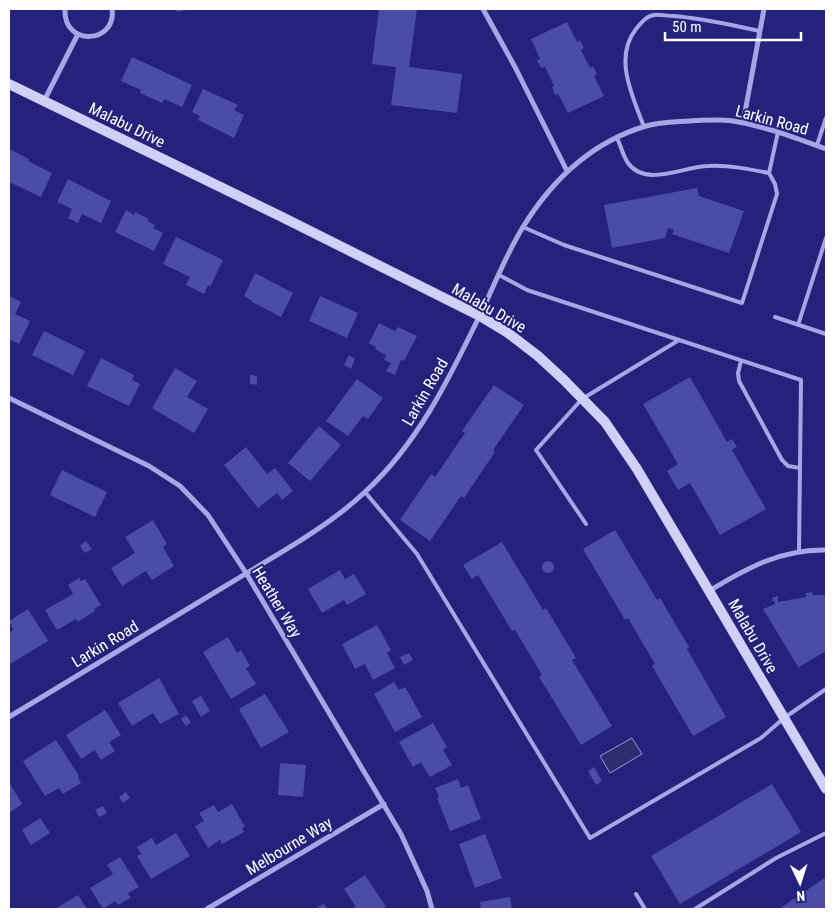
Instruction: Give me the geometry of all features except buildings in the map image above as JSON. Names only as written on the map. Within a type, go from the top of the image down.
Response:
[{"type":"street","points":[[65,9],[64,16],[67,24],[78,34],[85,37],[93,37],[107,29],[111,22],[112,9]]},
{"type":"street","points":[[483,9],[515,67],[567,171]]},
{"type":"street","points":[[742,123],[764,9]]},
{"type":"street","points":[[44,101],[78,34]]},
{"type":"street","name":"Malabu Drive","points":[[9,84],[480,316],[508,333],[538,356],[605,422],[637,469],[784,718],[825,783]]},
{"type":"street","name":"Larkin Road","points":[[9,717],[314,530],[365,492],[388,470],[428,414],[444,387],[523,227],[534,210],[567,171],[582,157],[603,144],[644,127],[664,123],[711,120],[742,123],[778,132],[826,149]]},
{"type":"street","name":"Heather Way","points":[[9,398],[167,476],[180,486],[208,515],[246,573],[384,804],[415,863],[427,891],[432,909]]},
{"type":"street","points":[[709,591],[742,570],[758,563],[799,552],[826,550]]},
{"type":"street","name":"Melbourne Way","points":[[207,909],[384,804]]},
{"type":"lane","points":[[644,127],[631,92],[626,72],[625,57],[632,35],[643,20],[653,15],[691,17],[760,31]]},
{"type":"lane","points":[[817,146],[826,118]]},
{"type":"lane","points":[[523,227],[564,245],[742,302],[777,194],[770,173],[778,132]]},
{"type":"lane","points":[[617,138],[628,163],[635,170],[645,174],[657,175],[707,166],[743,168],[770,173]]},
{"type":"lane","points":[[798,325],[826,238]]},
{"type":"lane","points":[[499,275],[527,290],[801,380],[799,552]]},
{"type":"lane","points":[[775,317],[826,334]]},
{"type":"lane","points":[[586,524],[536,450],[582,399],[679,340]]},
{"type":"lane","points":[[742,361],[738,373],[739,381],[782,460],[788,466],[800,468]]},
{"type":"lane","points":[[365,492],[417,554],[590,838],[761,738],[784,718],[826,689]]},
{"type":"lane","points":[[695,909],[776,858],[826,832]]},
{"type":"lane","points":[[636,894],[645,909]]},
{"type":"shaded area","points":[[632,738],[642,754],[610,773],[600,756]]}]
